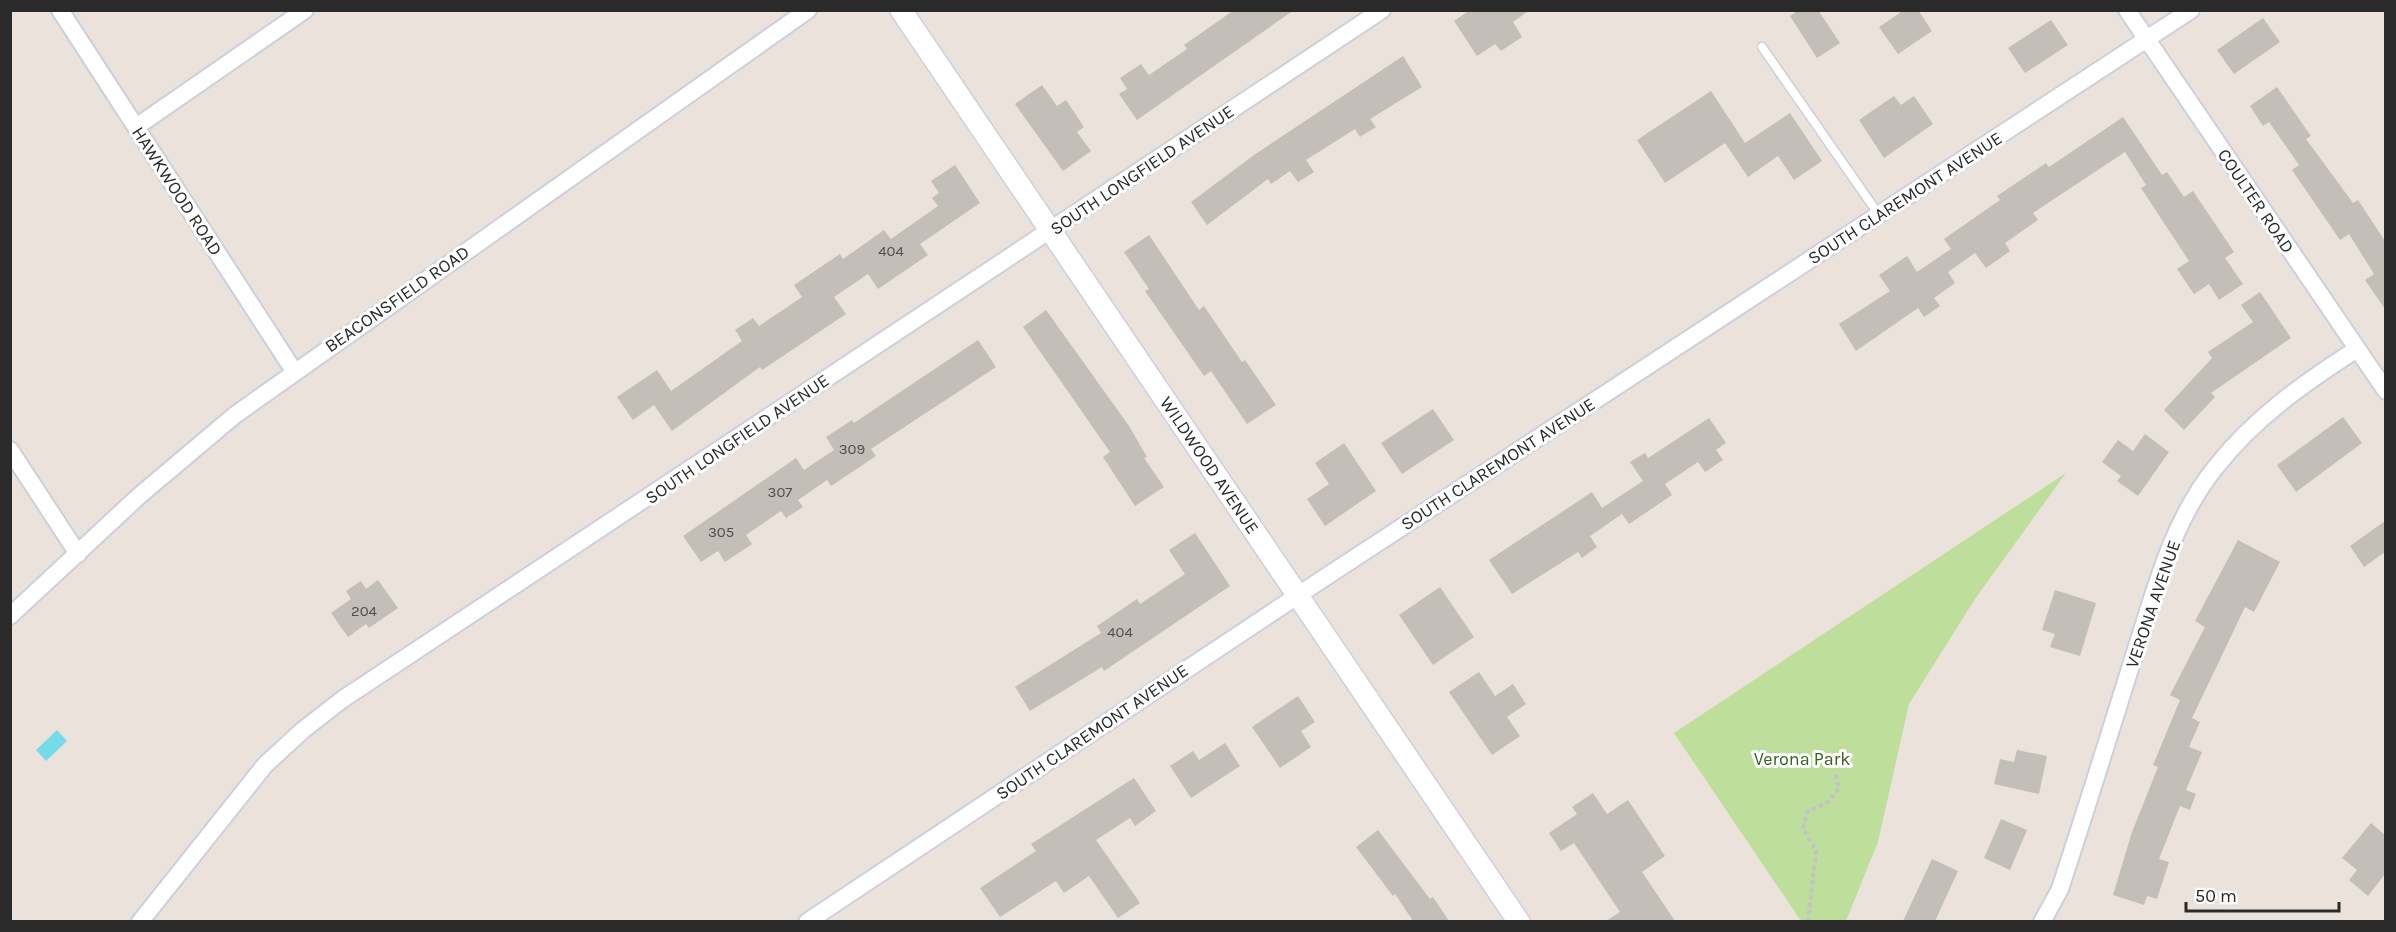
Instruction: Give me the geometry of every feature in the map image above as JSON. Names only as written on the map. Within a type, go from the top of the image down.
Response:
[{"type":"street","name":"HAWKWOOD ROAD","points":[[60,10],[294,371]]},
{"type":"street","points":[[136,127],[304,10]]},
{"type":"street","name":"BEACONSFIELD ROAD","points":[[10,616],[199,444],[294,371],[808,10]]},
{"type":"street","name":"WILDWOOD AVENUE","points":[[901,10],[1519,921]]},
{"type":"street","name":"SOUTH LONGFIELD AVENUE","points":[[140,921],[265,765],[303,730],[343,699],[1382,10]]},
{"type":"street","name":"COULTER ROAD","points":[[2127,10],[2385,391]]},
{"type":"street","name":"SOUTH CLAREMONT AVENUE","points":[[807,921],[1297,596],[2191,10]]},
{"type":"street","name":"VERONA AVENUE","points":[[2042,921],[2060,889],[2157,583],[2177,531],[2198,493],[2241,436],[2262,416],[2308,381],[2357,349]]},
{"type":"street","points":[[10,450],[78,554]]},
{"type":"lane","points":[[1762,47],[1879,215]]},
{"type":"path","points":[[1808,921],[1816,851],[1803,828],[1808,812],[1828,802],[1839,789],[1835,773]]},
{"type":"green space","name":"Verona Park","points":[[2066,473],[1975,599],[1909,704],[1878,842],[1846,921],[1801,921],[1674,733]]},
{"type":"water","points":[[57,730],[67,741],[46,761],[36,750]]},
{"type":"building","points":[[1234,10],[1294,10],[1137,120],[1119,94],[1127,89],[1120,78],[1141,64],[1149,75],[1187,49],[1184,45]]},
{"type":"building","points":[[1470,10],[1530,10],[1513,22],[1522,37],[1501,51],[1495,44],[1477,56],[1454,21]]},
{"type":"building","points":[[1799,10],[1818,10],[1840,43],[1817,58],[1790,16]]},
{"type":"building","points":[[1904,10],[1918,10],[1932,31],[1898,54],[1879,27]]},
{"type":"building","points":[[2263,18],[2280,42],[2234,74],[2217,50]]},
{"type":"building","points":[[2051,20],[2068,45],[2025,73],[2008,48]]},
{"type":"building","points":[[1403,56],[1422,87],[1370,119],[1376,127],[1360,137],[1355,129],[1306,160],[1314,172],[1298,182],[1290,171],[1271,184],[1268,179],[1207,225],[1191,202],[1254,155]]},
{"type":"building","points":[[1042,85],[1057,106],[1066,100],[1084,127],[1077,132],[1091,151],[1063,171],[1015,104]]},
{"type":"building","points":[[2277,87],[2311,136],[2306,139],[2353,203],[2358,200],[2385,241],[2385,309],[2365,280],[2374,274],[2349,234],[2340,240],[2292,170],[2299,165],[2269,122],[2263,126],[2250,106]]},
{"type":"building","points":[[1711,91],[1745,143],[1790,113],[1822,161],[1794,180],[1778,156],[1748,177],[1725,143],[1665,183],[1637,140]]},
{"type":"building","points":[[1894,96],[1901,105],[1914,96],[1933,124],[1884,158],[1859,120]]},
{"type":"building","points":[[2123,117],[2162,175],[2167,172],[2184,197],[2193,191],[2234,252],[2225,258],[2243,284],[2219,300],[2209,284],[2194,294],[2177,269],[2189,261],[2141,188],[2146,185],[2125,152],[2033,213],[2038,220],[2005,243],[2010,251],[1986,268],[1975,253],[1948,272],[1955,283],[1934,298],[1940,306],[1924,317],[1918,308],[1856,351],[1839,324],[1890,291],[1879,275],[1907,256],[1917,272],[1951,249],[1944,239],[2000,200],[1997,196],[2046,163],[2049,167]]},
{"type":"building","points":[[955,165],[980,203],[920,244],[928,255],[878,289],[868,274],[834,297],[846,314],[762,370],[760,367],[672,431],[654,405],[633,420],[617,397],[657,370],[671,391],[742,341],[735,330],[753,318],[759,326],[802,297],[794,285],[840,254],[843,259],[884,230],[891,239],[938,206],[932,198],[939,193],[931,181]]},
{"type":"building","points":[[1149,235],[1199,310],[1204,306],[1242,362],[1245,360],[1276,405],[1247,424],[1211,371],[1204,376],[1145,291],[1149,289],[1124,252]]},
{"type":"building","points":[[2260,292],[2291,338],[2211,393],[2215,397],[2184,430],[2164,410],[2212,358],[2208,352],[2253,322],[2241,305]]},
{"type":"building","points":[[1046,310],[1129,426],[1147,457],[1144,458],[1164,487],[1135,506],[1103,457],[1110,452],[1023,327]]},
{"type":"building","points":[[978,340],[996,367],[871,449],[876,456],[831,486],[827,480],[798,500],[803,507],[786,518],[781,511],[746,535],[752,544],[725,562],[718,551],[701,562],[683,536],[796,458],[804,470],[834,450],[826,437],[852,420],[854,423]]},
{"type":"building","points":[[1433,409],[1454,440],[1402,474],[1381,443]]},
{"type":"building","points":[[2343,417],[2362,443],[2296,492],[2277,465]]},
{"type":"building","points":[[1709,418],[1726,443],[1716,450],[1723,460],[1705,472],[1698,462],[1665,484],[1672,495],[1629,524],[1622,514],[1590,536],[1597,547],[1582,558],[1578,552],[1512,594],[1489,560],[1592,492],[1602,508],[1643,481],[1630,462],[1645,453],[1648,458]]},
{"type":"building","points":[[2145,434],[2169,452],[2138,496],[2117,481],[2121,476],[2102,462],[2118,440],[2133,451]]},
{"type":"building","points":[[1344,443],[1376,491],[1325,526],[1307,499],[1329,484],[1315,463]]},
{"type":"building","points":[[2385,521],[2385,552],[2364,567],[2350,546]]},
{"type":"building","points":[[1195,533],[1230,586],[1104,671],[1102,667],[1030,711],[1015,687],[1101,633],[1097,626],[1137,599],[1140,604],[1185,574],[1169,550]]},
{"type":"building","points":[[2238,540],[2280,562],[2254,612],[2245,607],[2192,718],[2200,722],[2189,747],[2202,752],[2186,790],[2196,794],[2190,810],[2180,806],[2159,859],[2169,862],[2157,899],[2147,896],[2144,905],[2113,895],[2132,832],[2158,767],[2153,765],[2180,700],[2170,695],[2205,627],[2195,621]]},
{"type":"building","points":[[378,580],[398,608],[369,628],[366,624],[348,637],[331,613],[351,599],[346,591],[361,581],[366,589]]},
{"type":"building","points":[[1440,587],[1474,637],[1433,665],[1399,615]]},
{"type":"building","points":[[2055,590],[2096,603],[2080,656],[2050,647],[2055,634],[2042,630]]},
{"type":"building","points":[[1479,672],[1495,696],[1513,684],[1526,704],[1507,717],[1520,736],[1492,755],[1449,692]]},
{"type":"building","points":[[1298,696],[1315,722],[1301,731],[1311,747],[1280,768],[1252,727]]},
{"type":"building","points":[[1225,743],[1240,766],[1191,798],[1170,766],[1193,751],[1199,760]]},
{"type":"building","points":[[2017,750],[2047,756],[2039,794],[1994,784],[2000,759],[2014,762]]},
{"type":"building","points":[[1134,778],[1156,811],[1135,826],[1130,818],[1096,840],[1140,903],[1118,918],[1089,876],[1064,893],[1056,881],[1000,917],[980,888],[1036,851],[1031,844]]},
{"type":"building","points":[[1593,793],[1607,814],[1628,800],[1665,856],[1642,872],[1675,921],[1606,921],[1620,912],[1574,843],[1561,851],[1549,833],[1577,814],[1572,807]]},
{"type":"building","points":[[2001,819],[2027,830],[2010,870],[1984,858]]},
{"type":"building","points":[[2371,823],[2385,835],[2385,874],[2368,896],[2349,880],[2357,870],[2342,858]]},
{"type":"building","points":[[1378,830],[1430,899],[1433,897],[1449,921],[1413,921],[1395,894],[1393,896],[1356,847]]},
{"type":"building","points":[[1932,859],[1958,871],[1935,921],[1903,921]]}]
